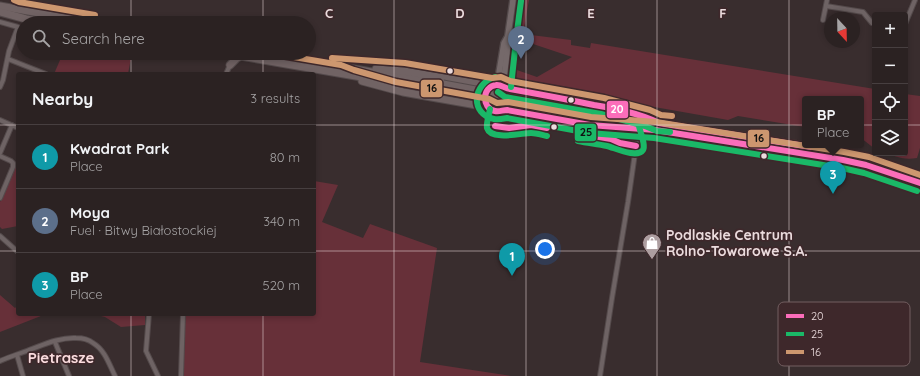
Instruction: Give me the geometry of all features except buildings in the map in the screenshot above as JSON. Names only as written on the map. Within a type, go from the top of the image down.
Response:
[{"type":"highway","points":[[0,4],[17,10],[53,16]]},
{"type":"highway","points":[[0,12],[16,16]]},
{"type":"highway","points":[[0,16],[16,18]]},
{"type":"highway","points":[[229,60],[230,65]]},
{"type":"highway","points":[[230,65],[235,60]]},
{"type":"highway","points":[[270,60],[341,70],[843,160],[920,183]]},
{"type":"highway","points":[[295,60],[341,70],[353,67],[404,71],[494,86]]},
{"type":"highway","points":[[341,70],[351,78],[394,90],[488,107]]},
{"type":"highway","points":[[505,88],[603,106],[648,118],[657,126]]},
{"type":"highway","points":[[631,128],[647,130],[657,126],[802,146]]},
{"type":"highway","points":[[817,148],[875,160],[920,176]]},
{"type":"street","points":[[505,88],[508,35],[514,0]]},
{"type":"street","points":[[823,20],[827,0]]},
{"type":"street","points":[[908,17],[915,0]]},
{"type":"street","points":[[826,6],[864,12],[872,24]]},
{"type":"street","points":[[0,22],[16,26]]},
{"type":"street","points":[[0,86],[3,80],[9,51],[16,32]]},
{"type":"street","points":[[494,86],[504,43],[508,35]]},
{"type":"street","points":[[8,59],[41,72]]},
{"type":"street","points":[[227,72],[230,65]]},
{"type":"street","points":[[503,110],[508,106],[510,94],[505,88],[494,86],[487,90],[485,100],[488,107],[495,111],[503,110],[590,125],[631,128],[636,146]]},
{"type":"street","points":[[0,120],[16,127]]},
{"type":"street","points":[[0,198],[13,167],[13,163],[11,161],[0,155],[12,125]]},
{"type":"street","points":[[600,376],[636,146],[647,130]]},
{"type":"street","points":[[0,236],[16,250]]},
{"type":"street","points":[[148,316],[146,351],[158,376]]},
{"type":"street","points":[[180,376],[183,316]]},
{"type":"street","points":[[0,361],[55,342],[75,338],[85,339],[94,343],[101,350],[115,376]]},
{"type":"street","points":[[55,342],[69,376]]},
{"type":"street","points":[[17,355],[23,376]]},
{"type":"shaded area","points":[[521,0],[529,0],[523,34],[571,40],[571,45],[590,48],[591,43],[872,89],[872,147],[864,140],[864,96],[802,96],[802,127],[738,116],[728,120],[524,84],[518,78],[513,77],[511,68],[537,77],[572,57],[515,38]]},
{"type":"shaded area","points":[[60,60],[131,60],[128,72],[55,72]]},
{"type":"shaded area","points":[[908,94],[920,96],[920,148],[917,158],[912,159],[894,156],[908,156]]},
{"type":"shaded area","points":[[16,165],[16,226],[2,229],[0,227],[0,202]]},
{"type":"shaded area","points":[[316,181],[338,185],[322,222],[363,238],[370,224],[437,248],[420,362],[511,376],[180,376],[183,316],[316,316]]},
{"type":"shaded area","points":[[0,295],[15,308],[16,307],[16,316],[41,316],[0,332]]},
{"type":"shaded area","points":[[101,316],[145,316],[145,325],[121,327]]},
{"type":"transit line","name":"16","points":[[14,0],[95,15]]},
{"type":"transit line","name":"25","points":[[511,87],[521,1]]},
{"type":"transit line","name":"16","points":[[332,58],[405,63],[492,78],[501,77],[510,81],[604,98],[650,110],[661,115],[672,116]]},
{"type":"transit line","name":"16","points":[[311,60],[341,65],[396,82],[489,99],[497,103],[508,102],[591,117],[656,122],[802,145]]},
{"type":"transit line","name":"25","points":[[495,77],[487,81],[482,86],[478,92],[477,99],[481,111],[486,116],[494,119],[507,118],[589,133],[654,138],[842,168],[864,173],[917,191]]},
{"type":"transit line","name":"20","points":[[802,146],[659,123],[619,110],[508,89],[498,85],[488,89],[485,98],[487,106],[495,111],[507,110],[590,125],[655,130],[843,160],[866,165],[920,183]]},
{"type":"transit line","name":"25","points":[[498,92],[505,97],[601,114],[645,126],[657,131],[670,132]]},
{"type":"transit line","name":"25","points":[[490,109],[487,128],[494,134],[507,135],[531,133],[547,136]]},
{"type":"transit line","name":"20","points":[[495,126],[509,128],[531,125],[547,128]]},
{"type":"transit line","name":"25","points":[[578,141],[607,146],[620,151],[636,153],[640,152],[644,148],[639,126]]},
{"type":"transit line","name":"20","points":[[582,134],[611,139],[620,143],[636,146]]},
{"type":"transit line","name":"16","points":[[819,148],[869,157],[920,175]]},
{"type":"place","name":"Moya","points":[[521,59]]},
{"type":"place","name":"BP","points":[[833,194]]},
{"type":"place","name":"Podlaskie Centrum Rolno-Towarowe S.A.","points":[[652,260]]},
{"type":"place","name":"Kwadrat Park","points":[[512,276]]},
{"type":"district","name":"Pietrasze","points":[[61,357]]}]
